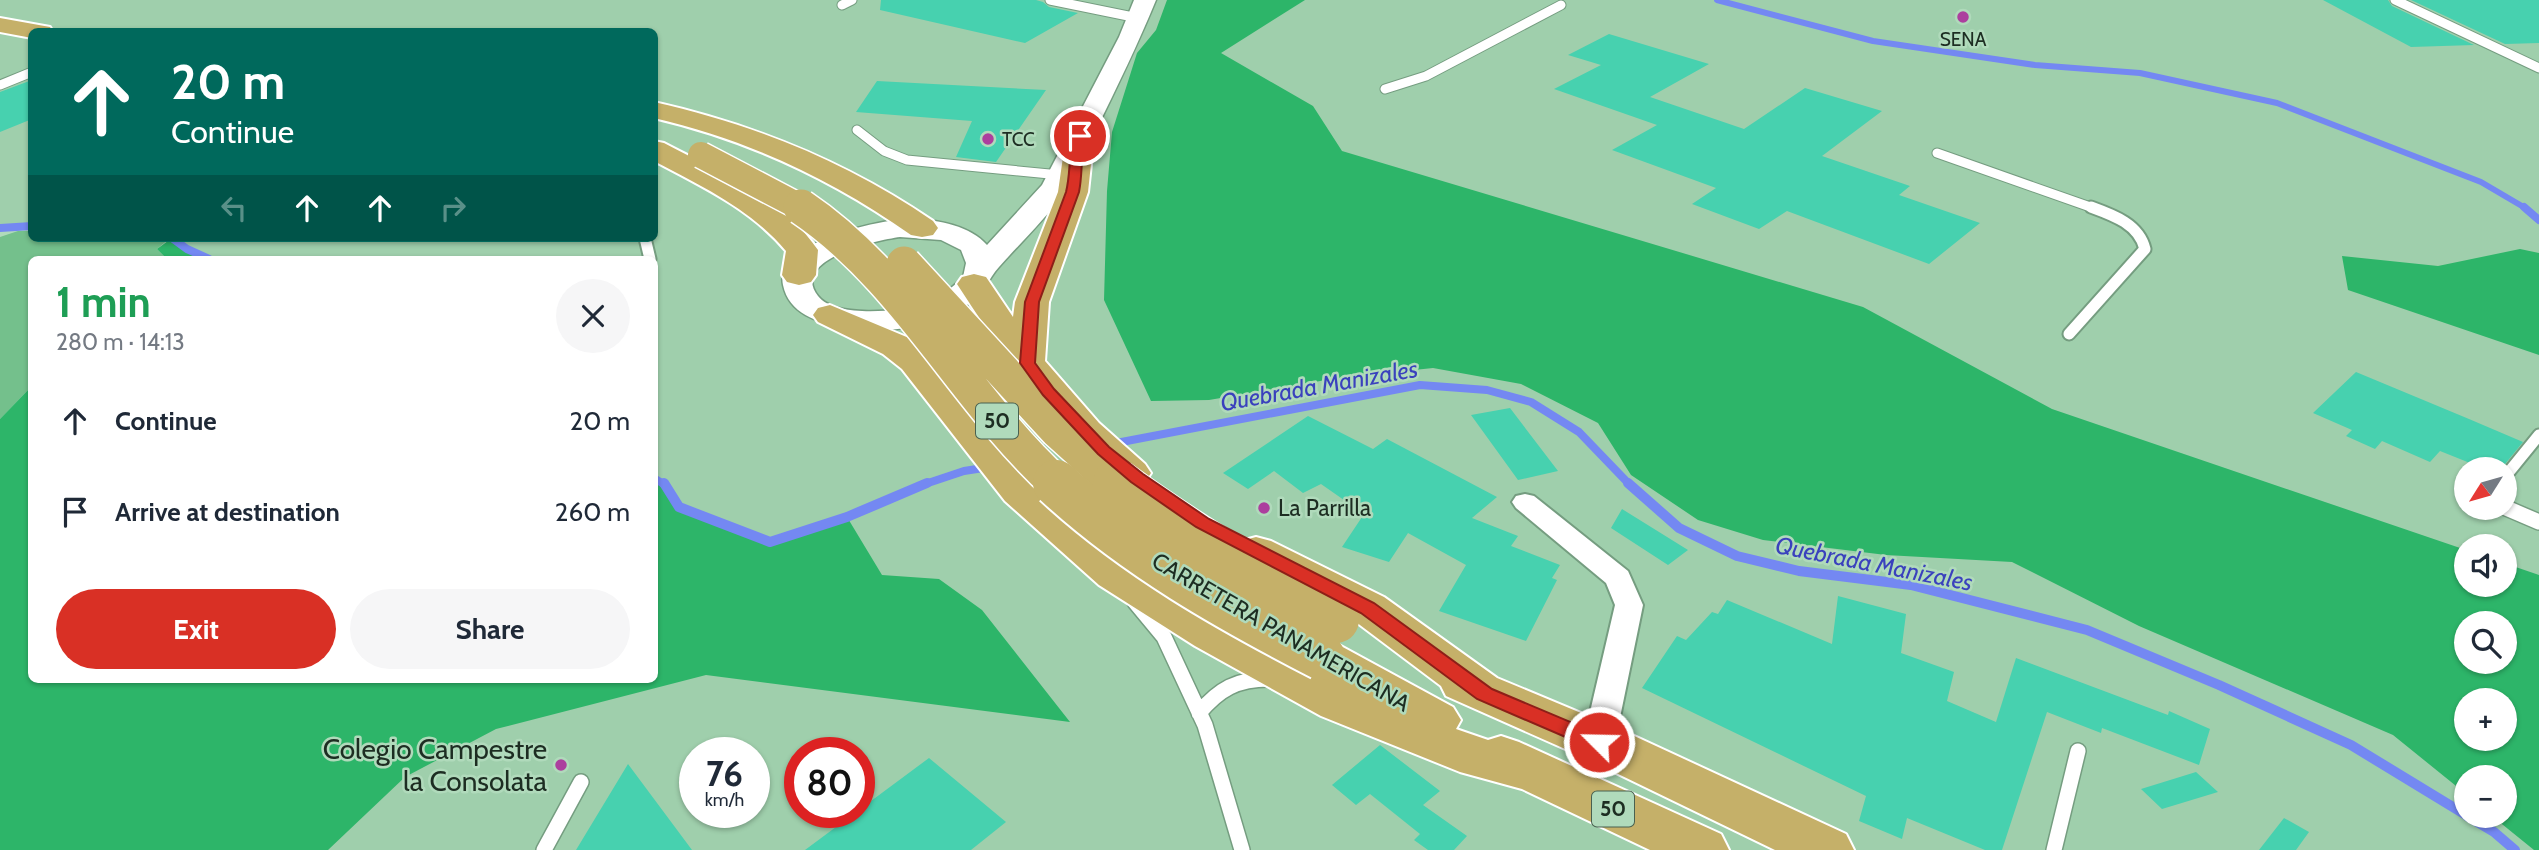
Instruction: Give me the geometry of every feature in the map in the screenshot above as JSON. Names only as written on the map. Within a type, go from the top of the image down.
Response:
[{"type":"highway","points":[[0,25],[28,30]]},
{"type":"highway","points":[[0,36],[28,40]]},
{"type":"highway","points":[[658,111],[713,124],[781,148],[871,192],[924,229]]},
{"type":"highway","name":"CARRETERA PANAMERICANA","points":[[658,126],[714,151],[832,230],[898,294],[995,418],[1081,507],[1150,559],[1199,591],[1319,653],[1524,769],[1702,850]]},
{"type":"highway","points":[[1038,378],[1032,302],[1073,192],[1076,176],[1073,159],[1080,136]]},
{"type":"highway","name":"CARRETERA PANAMERICANA","points":[[658,138],[714,151]]},
{"type":"highway","points":[[658,151],[751,205],[789,233],[802,250],[799,275]]},
{"type":"highway","points":[[978,277],[1038,378],[1104,450],[1137,478],[1202,523],[1368,608],[1485,694]]},
{"type":"highway","points":[[830,315],[896,346],[915,361],[1019,492],[1115,574],[1211,634],[1319,653]]},
{"type":"highway","name":"CARRETERA PANAMERICANA","points":[[1319,653],[1485,694],[1599,742],[1827,850]]},
{"type":"main road","points":[[1057,182],[987,223],[950,229],[877,231],[836,243],[807,264],[799,275],[798,287],[803,299],[814,308],[830,315],[854,320],[882,321],[911,317],[937,309],[959,297],[1057,182],[1141,9]]},
{"type":"main road","points":[[924,229],[957,237],[969,243],[981,259],[978,277]]},
{"type":"street","points":[[1525,502],[1618,578],[1629,605],[1599,742]]},
{"type":"lane","points":[[842,5],[852,0]]},
{"type":"lane","points":[[1050,0],[1141,9]]},
{"type":"lane","points":[[2395,0],[2539,68]]},
{"type":"lane","points":[[1385,89],[1426,76],[1561,5]]},
{"type":"lane","points":[[0,85],[28,74]]},
{"type":"lane","points":[[857,130],[884,151],[907,160],[1057,182]]},
{"type":"lane","points":[[1937,153],[2118,218],[2142,237],[2145,249],[2068,334]]},
{"type":"lane","points":[[2517,462],[2539,435]]},
{"type":"lane","points":[[2517,513],[2539,522]]},
{"type":"lane","points":[[1115,574],[1164,637],[1205,725],[1242,850]]},
{"type":"lane","points":[[1199,713],[1215,693],[1235,682],[1319,653]]},
{"type":"lane","points":[[2053,850],[2078,751]]},
{"type":"lane","points":[[544,850],[581,782]]},
{"type":"shaded area","points":[[0,0],[2539,0],[2539,850],[17,850],[639,683],[658,683],[658,676],[847,517],[770,542],[679,507],[662,481],[658,479],[658,256],[202,256],[177,242],[658,242],[658,28],[28,28],[28,226],[0,228]]},
{"type":"shaded area","points":[[28,231],[28,242],[165,242],[157,249],[164,256],[28,256],[28,390],[0,419],[0,237]]},
{"type":"green space","points":[[1167,0],[1305,0],[1221,53],[1313,106],[1342,151],[1863,307],[2052,409],[2454,546],[2454,597],[2517,597],[2517,567],[2539,575],[2539,850],[2534,850],[2507,828],[2517,828],[2517,765],[2454,765],[2454,784],[2393,735],[2139,626],[2012,562],[1886,555],[1763,540],[1698,520],[1631,475],[1598,423],[1521,384],[1433,368],[1338,378],[1209,400],[1151,401],[1104,300],[1107,191],[1112,132],[1137,53],[1156,30]]},
{"type":"green space","points":[[167,242],[177,242],[202,256],[164,256],[157,249]]},
{"type":"green space","points":[[2520,249],[2539,253],[2539,355],[2348,290],[2342,256],[2438,266]]},
{"type":"green space","points":[[28,390],[28,683],[658,683],[658,479],[680,507],[770,542],[847,517],[882,575],[939,579],[982,610],[1070,722],[706,675],[496,729],[405,777],[328,850],[0,850],[0,419]]},
{"type":"building","points":[[881,0],[1036,0],[1049,7],[1078,13],[1025,43],[880,10]]},
{"type":"building","points":[[2323,0],[2388,0],[2392,6],[2474,45],[2411,47]]},
{"type":"building","points":[[2411,0],[2539,0],[2539,43],[2505,44]]},
{"type":"building","points":[[1609,34],[1709,64],[1650,97],[1744,129],[1805,88],[1882,111],[1822,156],[1910,186],[1899,195],[1980,223],[1929,264],[1787,211],[1759,229],[1692,204],[1716,188],[1612,150],[1657,125],[1554,89],[1601,65],[1568,55]]},
{"type":"building","name":"TCC","points":[[877,81],[1046,90],[996,162],[956,157],[972,121],[856,112]]},
{"type":"building","points":[[28,82],[28,121],[0,132],[0,92]]},
{"type":"building","points":[[2356,372],[2523,442],[2511,457],[2455,457],[2440,451],[2430,462],[2382,441],[2375,449],[2346,436],[2352,430],[2313,413]]},
{"type":"building","points":[[1510,408],[1558,471],[1518,480],[1471,415]]},
{"type":"building","points":[[1308,416],[1373,449],[1387,439],[1497,497],[1472,518],[1518,536],[1511,546],[1560,565],[1552,578],[1557,580],[1526,641],[1439,611],[1466,565],[1408,533],[1389,562],[1342,547],[1364,514],[1321,484],[1303,493],[1274,471],[1248,489],[1223,473]]},
{"type":"building","points":[[1622,509],[1688,550],[1668,565],[1611,528]]},
{"type":"building","points":[[1838,596],[1906,614],[1901,653],[1954,672],[1947,701],[1996,722],[2016,658],[2168,715],[2169,711],[2210,729],[2199,765],[2102,728],[2101,733],[2047,712],[2002,850],[1985,850],[1907,818],[1902,839],[1859,821],[1866,796],[1642,688],[1677,636],[1686,640],[1712,612],[1718,614],[1727,600],[1832,644]]},
{"type":"building","points":[[1380,745],[1440,791],[1423,805],[1467,836],[1454,850],[1428,850],[1414,840],[1420,834],[1370,794],[1356,805],[1332,785]]},
{"type":"building","points":[[929,758],[1006,822],[971,850],[805,850],[835,828],[875,828],[875,798]]},
{"type":"building","points":[[628,764],[692,850],[576,850]]},
{"type":"building","points":[[2196,772],[2218,792],[2162,809],[2141,789]]},
{"type":"building","points":[[2284,818],[2309,832],[2296,850],[2259,850]]},
{"type":"waterway","points":[[1717,0],[1873,41],[2035,65],[2140,73],[2277,103],[2481,182],[2525,208]]},
{"type":"waterway","points":[[2525,208],[2539,220]]},
{"type":"waterway","name":"Quebrada Manizales","points":[[0,228],[28,226]]},
{"type":"waterway","name":"Quebrada Manizales","points":[[177,242],[202,256]]},
{"type":"waterway","name":"Quebrada Manizales","points":[[1111,444],[1420,385],[1487,390],[1531,402],[1579,432],[1628,483]]},
{"type":"waterway","name":"Quebrada Manizales","points":[[923,485],[964,471],[990,467]]},
{"type":"waterway","name":"Quebrada Manizales","points":[[658,481],[665,485]]},
{"type":"waterway","name":"Quebrada Manizales","points":[[664,483],[679,507],[770,542],[847,517],[923,485]]},
{"type":"waterway","name":"Quebrada Manizales","points":[[1628,483],[1679,528],[1737,556],[1799,571],[1911,585],[2087,630],[2219,685],[2351,745],[2454,808]]},
{"type":"waterway","name":"Quebrada Manizales","points":[[2487,828],[2515,850]]},
{"type":"place","name":"SENA","points":[[1963,17]]},
{"type":"place","name":"TCC","points":[[988,139]]},
{"type":"place","name":"La Parrilla","points":[[1264,508]]},
{"type":"place","name":"Colegio Campestre la Consolata","points":[[561,765]]},
{"type":"route","points":[[1080,136],[1073,159],[1076,176],[1073,192],[1032,302],[1027,363],[1048,392],[1104,450],[1137,478],[1202,523],[1368,608],[1485,694],[1599,742]]}]
